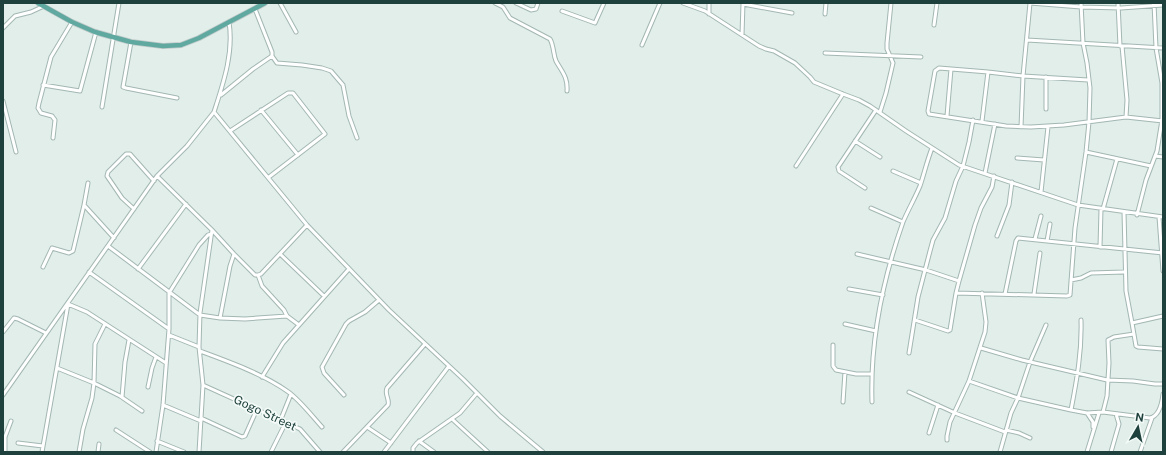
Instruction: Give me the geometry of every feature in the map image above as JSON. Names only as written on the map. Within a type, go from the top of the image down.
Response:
[{"type":"main road","points":[[38,3],[72,22],[113,38],[163,46],[181,45],[192,41],[265,3]]},
{"type":"street","points":[[3,28],[15,16],[46,7],[49,3]]},
{"type":"street","points":[[102,107],[119,3]]},
{"type":"street","points":[[280,3],[296,32]]},
{"type":"street","points":[[496,3],[503,7],[510,18],[550,39],[553,45],[556,60],[564,72],[567,81],[567,91]]},
{"type":"street","points":[[516,3],[531,10],[536,9],[538,3]]},
{"type":"street","points":[[562,11],[594,23],[598,19],[604,3]]},
{"type":"street","points":[[642,45],[660,3]]},
{"type":"street","points":[[684,3],[709,14],[759,46],[774,51],[795,63],[814,82],[859,100],[878,111],[932,148],[963,166],[1078,205],[1161,217],[1163,271]]},
{"type":"street","points":[[709,3],[709,14]]},
{"type":"street","points":[[825,14],[826,3]]},
{"type":"street","points":[[865,188],[838,170],[838,166],[878,111],[892,69],[887,43],[891,3]]},
{"type":"street","points":[[934,25],[937,3]]},
{"type":"street","points":[[1021,127],[1023,76],[1030,3],[1118,8],[1155,4],[1163,5]]},
{"type":"street","points":[[1118,3],[1127,100],[1126,117]]},
{"type":"street","points":[[742,35],[743,4],[792,13]]},
{"type":"street","points":[[1137,214],[1160,141],[1163,120],[1162,80],[1156,48],[1155,4]]},
{"type":"street","points":[[956,293],[1070,295],[1078,205],[1089,122],[1090,88],[1087,62],[1082,43],[1081,5]]},
{"type":"street","points":[[255,9],[272,52],[272,56],[277,63],[322,68],[331,71],[343,85],[349,116],[357,138]]},
{"type":"street","points":[[53,138],[55,120],[52,116],[41,113],[38,108],[51,57],[72,22]]},
{"type":"street","points":[[3,395],[157,176],[187,146],[214,112],[223,84],[230,45],[230,22]]},
{"type":"street","points":[[43,85],[80,91],[96,32]]},
{"type":"street","points":[[1026,40],[1163,48]]},
{"type":"street","points":[[131,42],[123,87],[177,98]]},
{"type":"street","points":[[825,54],[921,57]]},
{"type":"street","points":[[219,96],[272,56]]},
{"type":"street","points":[[1088,80],[1046,78],[939,68],[935,71],[928,111],[930,114],[1021,127],[1048,127],[1126,117],[1163,120]]},
{"type":"street","points":[[947,116],[951,69]]},
{"type":"street","points":[[982,122],[988,72]]},
{"type":"street","points":[[1046,78],[1046,109]]},
{"type":"street","points":[[230,132],[288,92],[293,93],[325,134],[269,178]]},
{"type":"street","points":[[796,166],[843,94]]},
{"type":"street","points":[[3,101],[16,152]]},
{"type":"street","points":[[261,110],[298,155]]},
{"type":"street","points":[[214,112],[307,225],[349,269],[379,300],[500,416],[543,452]]},
{"type":"street","points":[[909,353],[918,297],[934,240],[945,218],[956,180],[963,166],[973,120]]},
{"type":"street","points":[[986,173],[995,124]]},
{"type":"street","points":[[1041,192],[1048,127]]},
{"type":"street","points":[[855,141],[880,157]]},
{"type":"street","points":[[872,402],[871,374],[876,331],[891,261],[903,222],[921,183],[932,148]]},
{"type":"street","points":[[1086,152],[1151,166]]},
{"type":"street","points":[[134,209],[122,198],[106,176],[108,172],[126,154],[130,154],[154,181]]},
{"type":"street","points":[[1155,156],[1163,157]]},
{"type":"street","points":[[1017,158],[1044,160]]},
{"type":"street","points":[[1100,247],[1102,209],[1117,159]]},
{"type":"street","points":[[893,171],[921,183]]},
{"type":"street","points":[[157,176],[255,275],[258,276],[262,286],[284,310],[287,316],[299,325]]},
{"type":"street","points":[[915,320],[949,331],[956,293],[975,225],[992,186],[994,176]]},
{"type":"street","points":[[997,236],[1009,205],[1012,182]]},
{"type":"street","points":[[43,267],[52,248],[69,253],[74,251],[88,183]]},
{"type":"street","points":[[84,204],[114,238]]},
{"type":"street","points":[[138,269],[186,204]]},
{"type":"street","points":[[871,208],[903,222]]},
{"type":"street","points":[[1124,212],[1124,272],[1126,296],[1134,334],[1138,347],[1163,349]]},
{"type":"street","points":[[1035,239],[1041,216]]},
{"type":"street","points":[[1047,241],[1050,224]]},
{"type":"street","points":[[258,276],[307,225]]},
{"type":"street","points":[[199,452],[203,385],[199,347],[200,315],[212,230]]},
{"type":"street","points":[[156,452],[163,405],[169,335],[169,292],[199,245],[208,235],[211,234]]},
{"type":"street","points":[[1005,294],[1017,238],[1020,237],[1100,247],[1162,252]]},
{"type":"street","points":[[108,246],[200,315],[220,318],[245,319],[287,316]]},
{"type":"street","points":[[1034,294],[1040,253]]},
{"type":"street","points":[[220,318],[230,266],[234,254]]},
{"type":"street","points":[[280,254],[324,296]]},
{"type":"street","points":[[856,254],[926,270],[959,281]]},
{"type":"street","points":[[262,377],[283,344],[349,269]]},
{"type":"street","points":[[89,272],[169,329]]},
{"type":"street","points":[[1071,280],[1082,278],[1091,273],[1124,272]]},
{"type":"street","points":[[850,290],[883,295]]},
{"type":"street","points":[[947,440],[946,436],[950,422],[970,381],[987,327],[982,293]]},
{"type":"street","points":[[344,395],[324,373],[322,367],[346,324],[379,300]]},
{"type":"street","points":[[68,304],[87,312],[166,363]]},
{"type":"street","points":[[42,452],[68,304]]},
{"type":"street","points":[[1132,323],[1163,316]]},
{"type":"street","points":[[3,332],[14,318],[46,333]]},
{"type":"street","points":[[1071,410],[1078,374],[1081,342],[1081,320]]},
{"type":"street","points":[[79,452],[83,429],[92,398],[96,344],[105,324]]},
{"type":"street","points":[[845,324],[876,331]]},
{"type":"street","points":[[1000,452],[1011,413],[1046,325]]},
{"type":"street","points":[[1087,452],[1093,429],[1107,396],[1109,363],[1108,340],[1114,337],[1134,334]]},
{"type":"street","points":[[169,335],[199,347]]},
{"type":"street","points":[[122,397],[125,362],[129,340]]},
{"type":"street","points":[[343,452],[388,405],[385,392],[387,388],[425,344]]},
{"type":"street","points":[[834,344],[834,368],[836,370],[871,374]]},
{"type":"street","points":[[981,348],[1030,362],[1107,380],[1163,384]]},
{"type":"street","points":[[200,351],[262,377],[291,394],[322,427]]},
{"type":"street","points":[[148,387],[151,370],[156,357]]},
{"type":"street","points":[[384,452],[449,366]]},
{"type":"street","points":[[57,368],[94,383],[122,397],[142,411]]},
{"type":"street","points":[[842,402],[845,372]]},
{"type":"street","points":[[970,381],[1018,398],[1071,410],[1087,413],[1101,412],[1152,418]]},
{"type":"street","name":"Gogo Street","points":[[203,385],[257,410],[281,419],[302,431],[320,452]]},
{"type":"street","points":[[909,392],[955,413],[1005,431],[1019,433],[1030,438]]},
{"type":"street","points":[[413,452],[413,448],[419,441],[460,414],[477,393]]},
{"type":"street","points":[[281,419],[291,394]]},
{"type":"street","points":[[1140,452],[1152,418],[1160,408],[1163,394]]},
{"type":"street","points":[[163,405],[242,437],[245,436],[257,410]]},
{"type":"street","points":[[929,433],[938,405]]},
{"type":"street","points":[[1087,413],[1093,422],[1093,429]]},
{"type":"street","points":[[1110,452],[1119,424],[1116,414]]},
{"type":"street","points":[[452,419],[488,452]]},
{"type":"street","points":[[5,452],[5,437],[11,421]]},
{"type":"street","points":[[271,452],[286,422]]},
{"type":"street","points":[[368,427],[391,443]]},
{"type":"street","points":[[116,430],[150,452]]},
{"type":"street","points":[[157,441],[184,452]]},
{"type":"street","points":[[419,441],[434,452]]},
{"type":"street","points":[[18,443],[43,446]]},
{"type":"street","points":[[98,452],[99,444]]}]
